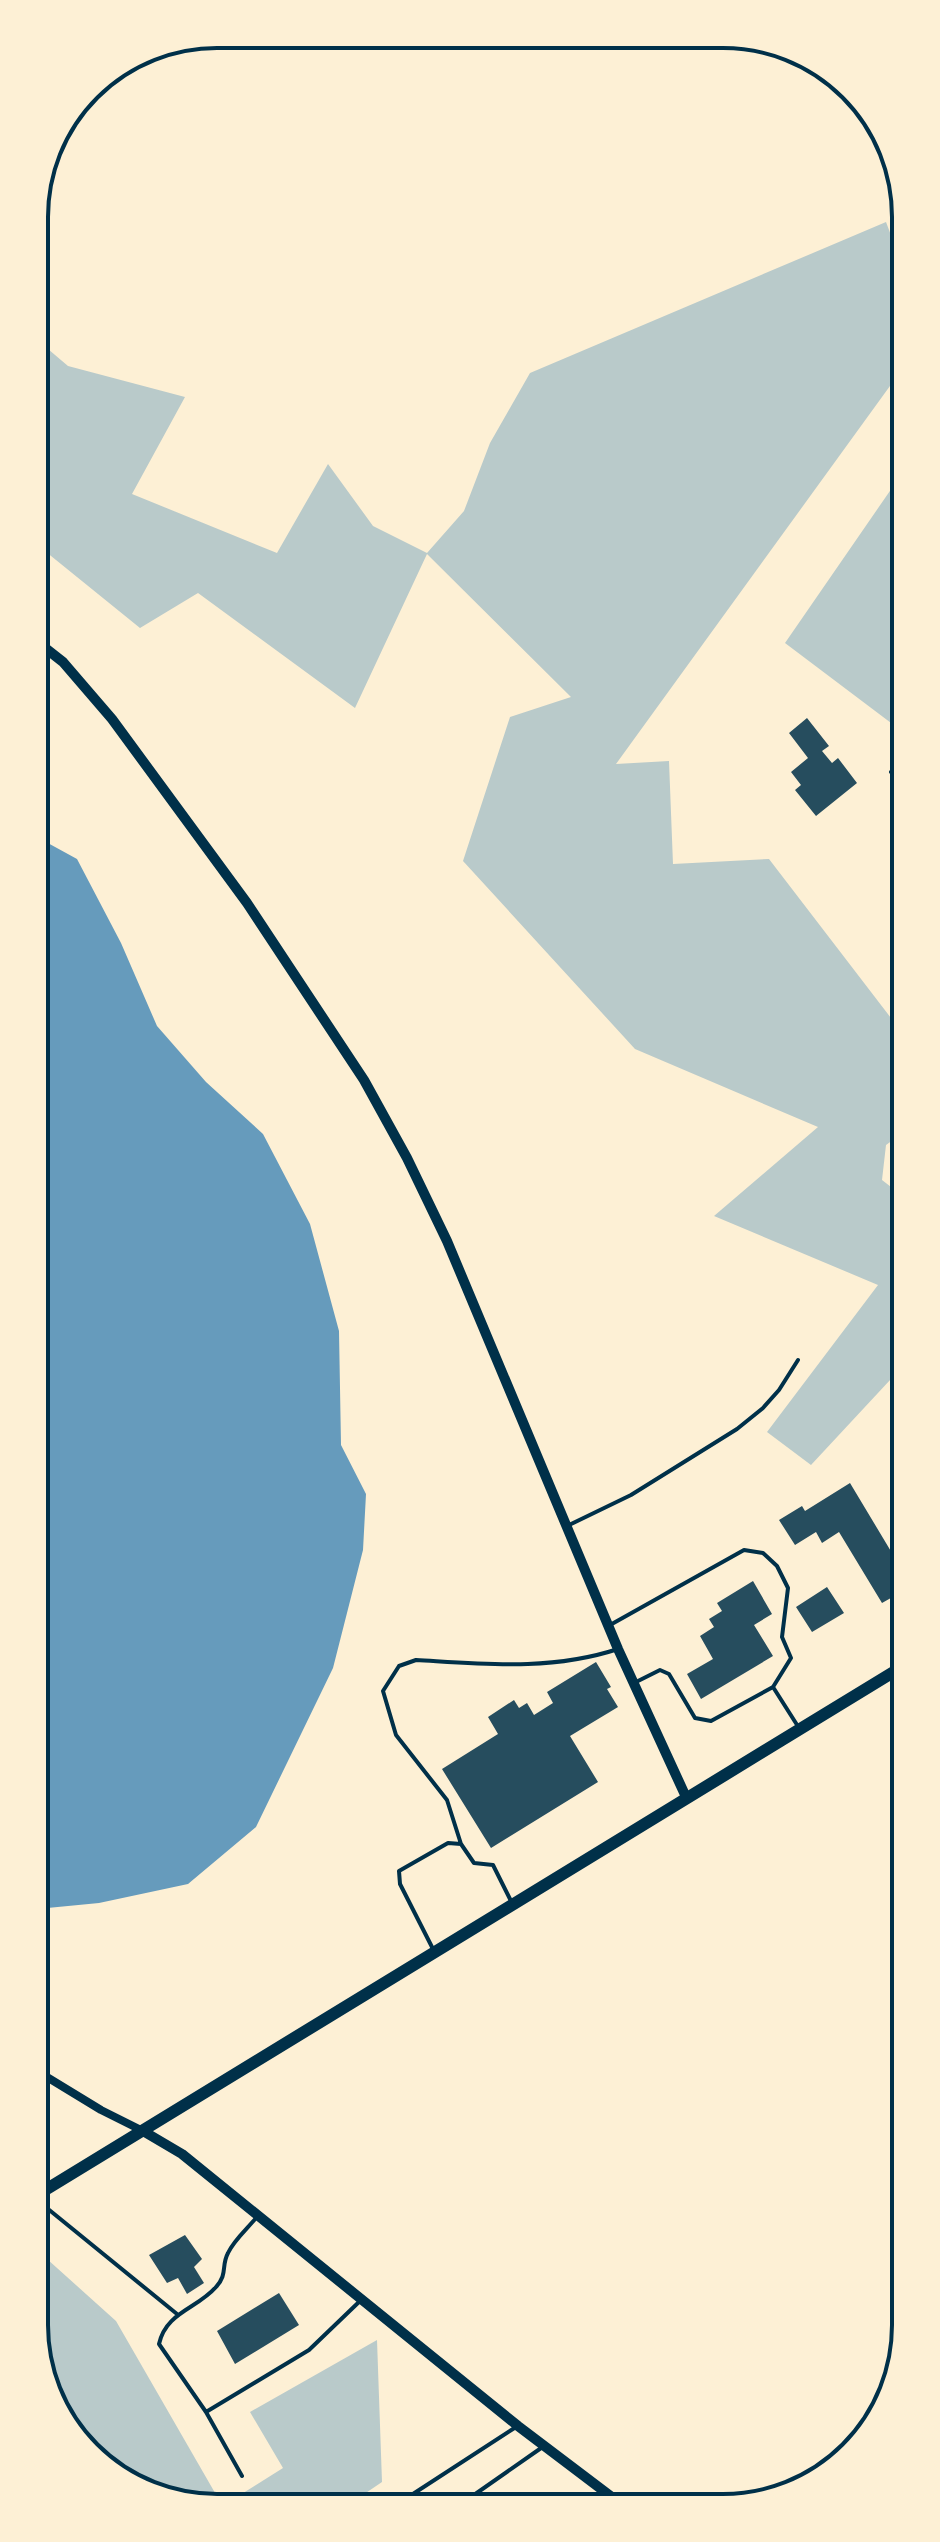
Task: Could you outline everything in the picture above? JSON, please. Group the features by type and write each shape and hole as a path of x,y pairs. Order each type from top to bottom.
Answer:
{"main road":[{"path":"48,2190 892,1673"}],"street":[{"path":"48,650 63,662 112,719 247,903 364,1080 407,1158 447,1241 608,1626 686,1797"},
{"path":"48,2078 182,2154 518,2426 608,2494"}],"lane":[{"path":"567,1526 631,1495 737,1429 779,1390 798,1360"},
{"path":"608,1626 744,1550 763,1553 777,1566 788,1588 782,1637 791,1658 773,1687 711,1721 695,1718 669,1674 660,1670 634,1683"},
{"path":"513,1905 493,1865 474,1863 461,1844 447,1800 396,1735 383,1691 399,1666 416,1660 525,1666 591,1658 618,1649"},
{"path":"773,1687 800,1728"},
{"path":"435,1953 400,1884 399,1871 448,1843 461,1844"},
{"path":"48,2206 177,2314"},
{"path":"242,2476 206,2412 159,2344 162,2332 177,2314 214,2290 225,2275 229,2251 258,2216"},
{"path":"206,2412 309,2350 362,2300"},
{"path":"413,2494 518,2426"},
{"path":"475,2494 544,2446"}],"shaded area":[{"path":"886,222 892,238 892,383 616,764 669,761 673,864 769,859 892,1019 892,1141 886,1145 882,1180 892,1188 892,1378 811,1465 767,1432 878,1285 714,1216 818,1127 635,1049 463,861 510,717 571,697 427,554 355,708 198,593 140,628 48,554 48,349 68,366 185,397 132,494 277,553 328,464 373,526 427,553 464,511 490,443 530,373"},
{"path":"892,488 892,724 785,643"},
{"path":"48,2260 116,2321 216,2494 184,2491 142,2477 97,2445 83,2428 61,2390 51,2358"},
{"path":"377,2340 382,2482 364,2494 242,2494 283,2468 250,2412"}],"water":[{"path":"48,843 77,859 121,943 157,1026 206,1082 263,1134 310,1224 339,1331 341,1445 366,1494 363,1550 333,1668 256,1827 188,1884 99,1903 48,1908"}],"building":[{"path":"807,718 829,746 822,751 832,763 838,758 857,783 816,816 795,790 801,785 791,772 808,758 789,733"},
{"path":"850,1483 892,1553 892,1597 882,1603 839,1532 822,1543 816,1532 795,1545 779,1520 802,1506 805,1511"},
{"path":"753,1581 772,1614 754,1625 773,1656 701,1699 687,1674 713,1659 700,1636 714,1627 709,1619 722,1611 717,1603"},
{"path":"827,1587 844,1613 812,1632 796,1607"},
{"path":"596,1662 611,1687 607,1689 618,1707 570,1736 598,1782 491,1848 442,1769 498,1734 488,1717 514,1700 519,1708 527,1703 534,1715 553,1703 547,1692"},
{"path":"185,2235 202,2259 194,2267 204,2283 187,2294 178,2278 167,2283 149,2255"},
{"path":"279,2293 299,2325 235,2364 217,2331"}]}
